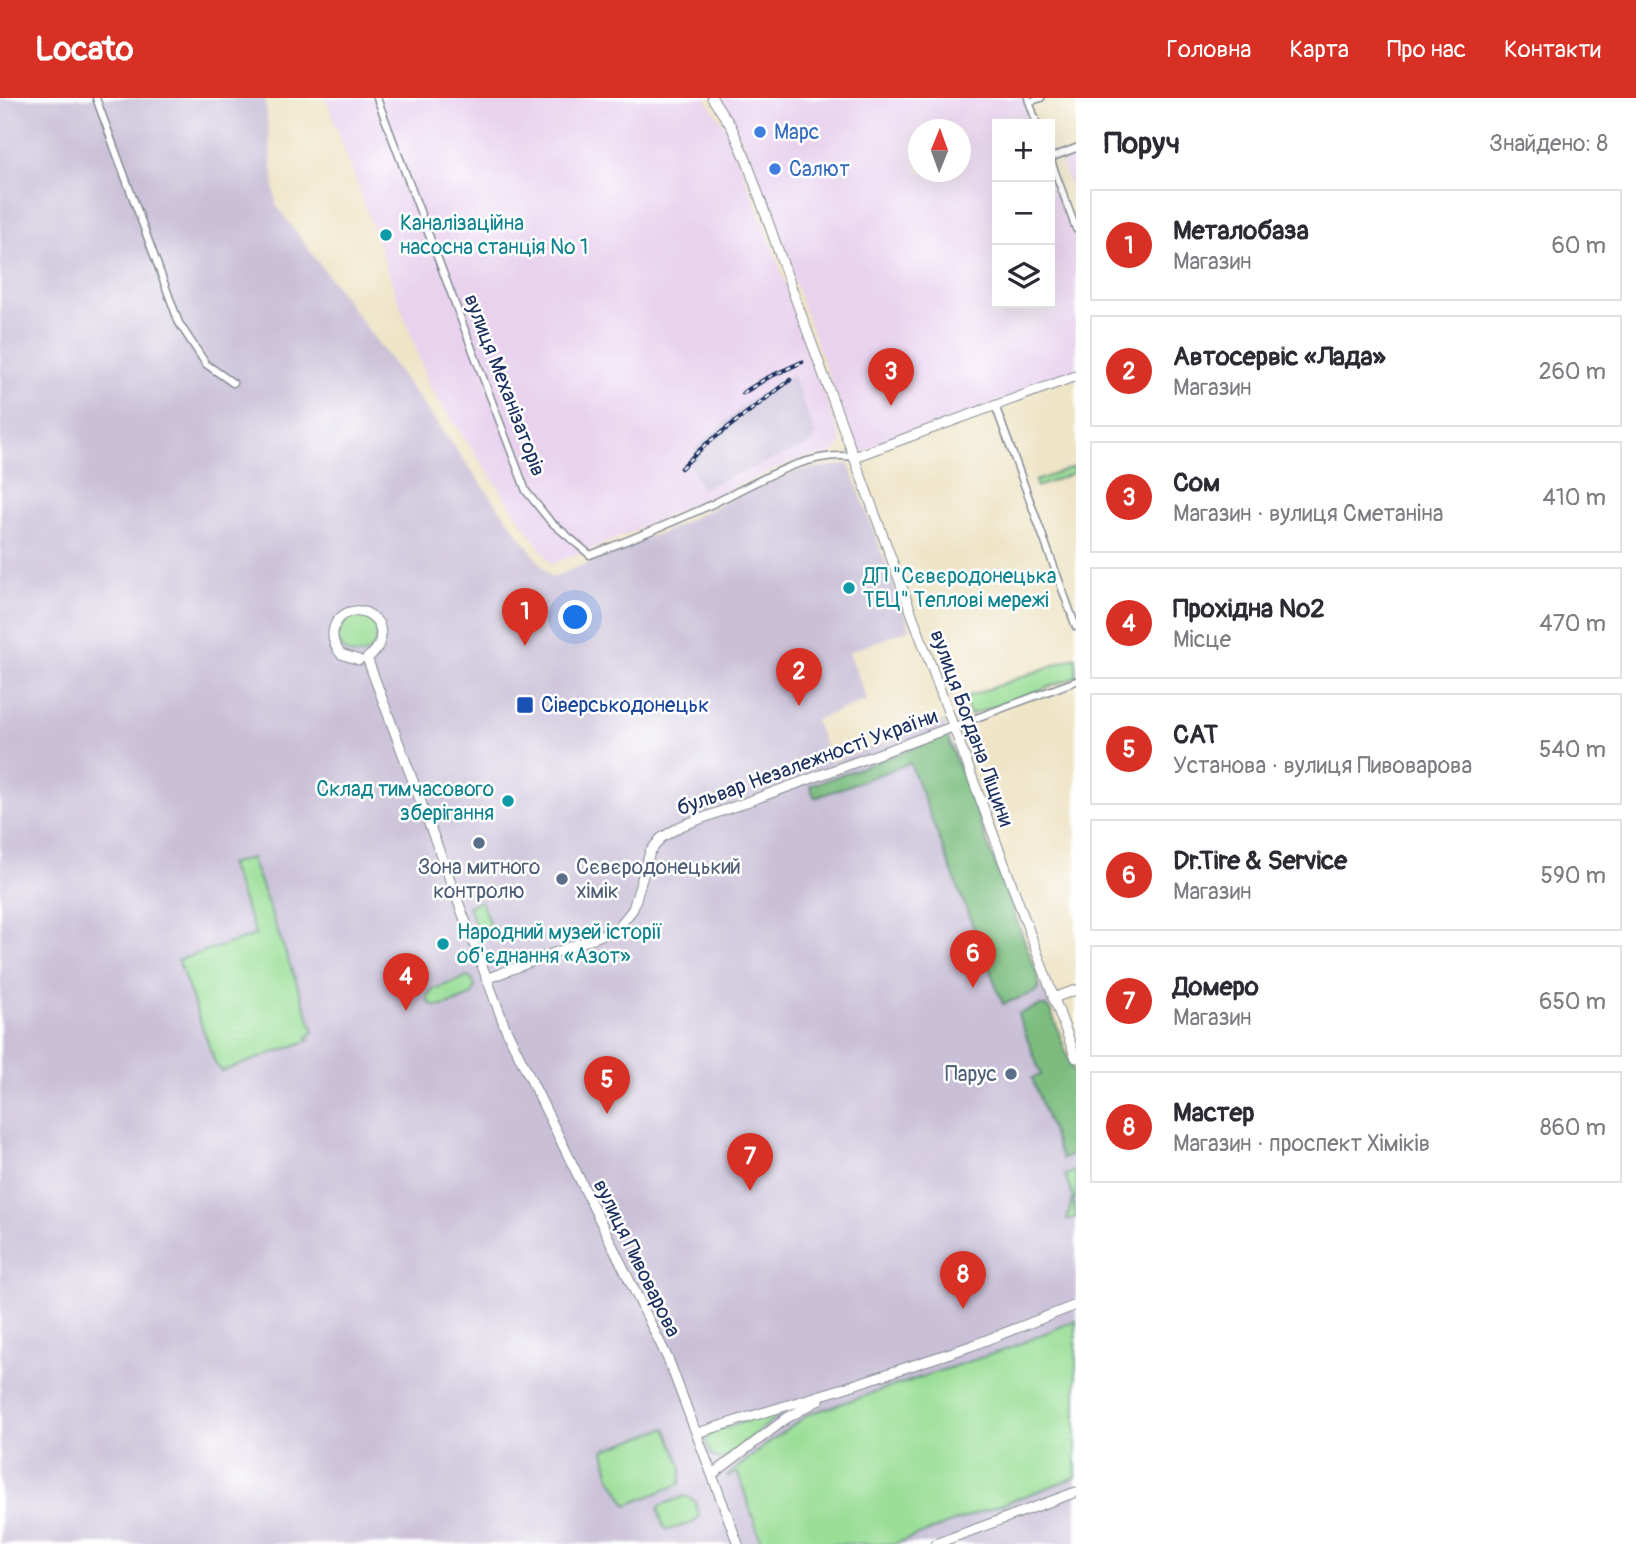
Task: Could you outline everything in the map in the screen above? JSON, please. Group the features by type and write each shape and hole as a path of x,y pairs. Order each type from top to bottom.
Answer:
{"street":[{"path":"96,98 178,323 206,364 233,383"},
{"name":"вулиця Механізаторів","path":"377,98 526,491 550,521 590,555 654,530 788,468 841,455 854,457"},
{"name":"вулиця Богдана Ліщини","path":"712,98 731,126 746,159 1076,1058"},
{"path":"1035,119 1029,100 1041,98"},
{"path":"1055,156 1076,148"},
{"path":"1055,172 1076,229"},
{"path":"854,457 1076,376"},
{"path":"995,405 1076,627"},
{"path":"363,659 377,649 381,630 371,615 351,611 338,620 333,630 333,639 341,654 363,659 372,673 486,979"},
{"name":"бульвар Незалежності України","path":"486,979 617,929 633,909 650,852 661,838 681,826 1076,681"},
{"name":"вулиця Пивоварова","path":"486,979 523,1067 669,1361 738,1544"},
{"path":"1053,998 1076,990"},
{"path":"697,1433 844,1388 1009,1332 1076,1306"},
{"path":"712,1475 787,1418 844,1388"},
{"path":"934,1544 1076,1492"}],"shaded area":[{"path":"0,98 265,98 276,205 551,578 662,533 753,488 800,470 849,464 910,629 849,652 867,700 815,720 831,762 944,721 1076,1078 1076,1544 0,1544"},
{"path":"326,98 705,98 727,129 842,443 834,452 825,456 808,457 787,464 592,549 551,564 430,388"},
{"path":"716,98 1024,98 1031,119 992,119 992,308 1055,308 1055,184 1076,241 1076,373 858,454 743,143"},
{"path":"1076,156 1076,202 1061,161"},
{"path":"792,374 816,436 813,438 814,443 701,489 689,463 696,457 695,448 748,402"}],"green space":[{"path":"1076,466 1076,472 1037,487 1035,481"},
{"path":"357,615 371,621 377,635 371,649 357,655 343,649 337,635 343,621"},
{"path":"1076,657 1076,677 970,715 964,698"},
{"path":"947,736 1039,979 1039,988 1033,993 1003,1004 910,763 815,798 810,786"},
{"path":"251,858 314,1031 307,1037 310,1040 222,1071 216,1065 178,960 256,935 229,864"},
{"path":"481,901 491,928 478,932 468,906"},
{"path":"467,977 472,979 475,986 472,995 446,1005 433,1005 429,1002 427,996 433,989"},
{"path":"1046,1006 1051,1011 1076,1080 1076,1154 1062,1159 1032,1078 1041,1075 1018,1014"},
{"path":"1076,1171 1076,1199 1073,1201 1076,1217 1067,1220 1073,1196 1065,1175"},
{"path":"1076,1320 1076,1477 894,1544 762,1544 738,1473 726,1477 768,1443 809,1414 1010,1348"},
{"path":"778,1411 778,1416 725,1458 719,1459 711,1455 706,1441 712,1432"},
{"path":"666,1428 682,1467 680,1484 627,1505 609,1474 604,1450"},
{"path":"685,1496 695,1501 699,1516 693,1523 667,1530 663,1526 658,1509 661,1505"}],"railway":[{"path":"743,393 767,378 802,362"},
{"path":"681,468 705,445 790,380"}],"place":[{"name":"Марс","path":"760,132"},
{"name":"Салют","path":"775,169"},
{"name":"Каналізаційна насосна станція № 1","path":"386,235"},
{"name":"Сом","path":"891,406"},
{"name":"ДП \"Сєвєродонецька ТЕЦ\" Теплові мережі","path":"849,588"},
{"name":"Металобаза","path":"525,646"},
{"name":"Сіверськодонецьк","path":"525,705"},
{"name":"Автосервіс «Лада»","path":"799,706"},
{"name":"Склад тимчасового зберігання","path":"508,801"},
{"name":"Зона митного контролю","path":"479,843"},
{"name":"Сєвєродонецький хімік","path":"562,879"},
{"name":"Народний музей історії об'єднання «Азот»","path":"443,944"},
{"name":"Dr.Tire & Service","path":"973,988"},
{"name":"Прохідна №2","path":"406,1011"},
{"name":"Парус","path":"1011,1074"},
{"name":"CAT","path":"607,1114"},
{"name":"Домеро","path":"750,1191"},
{"name":"Мастер","path":"963,1309"}]}
